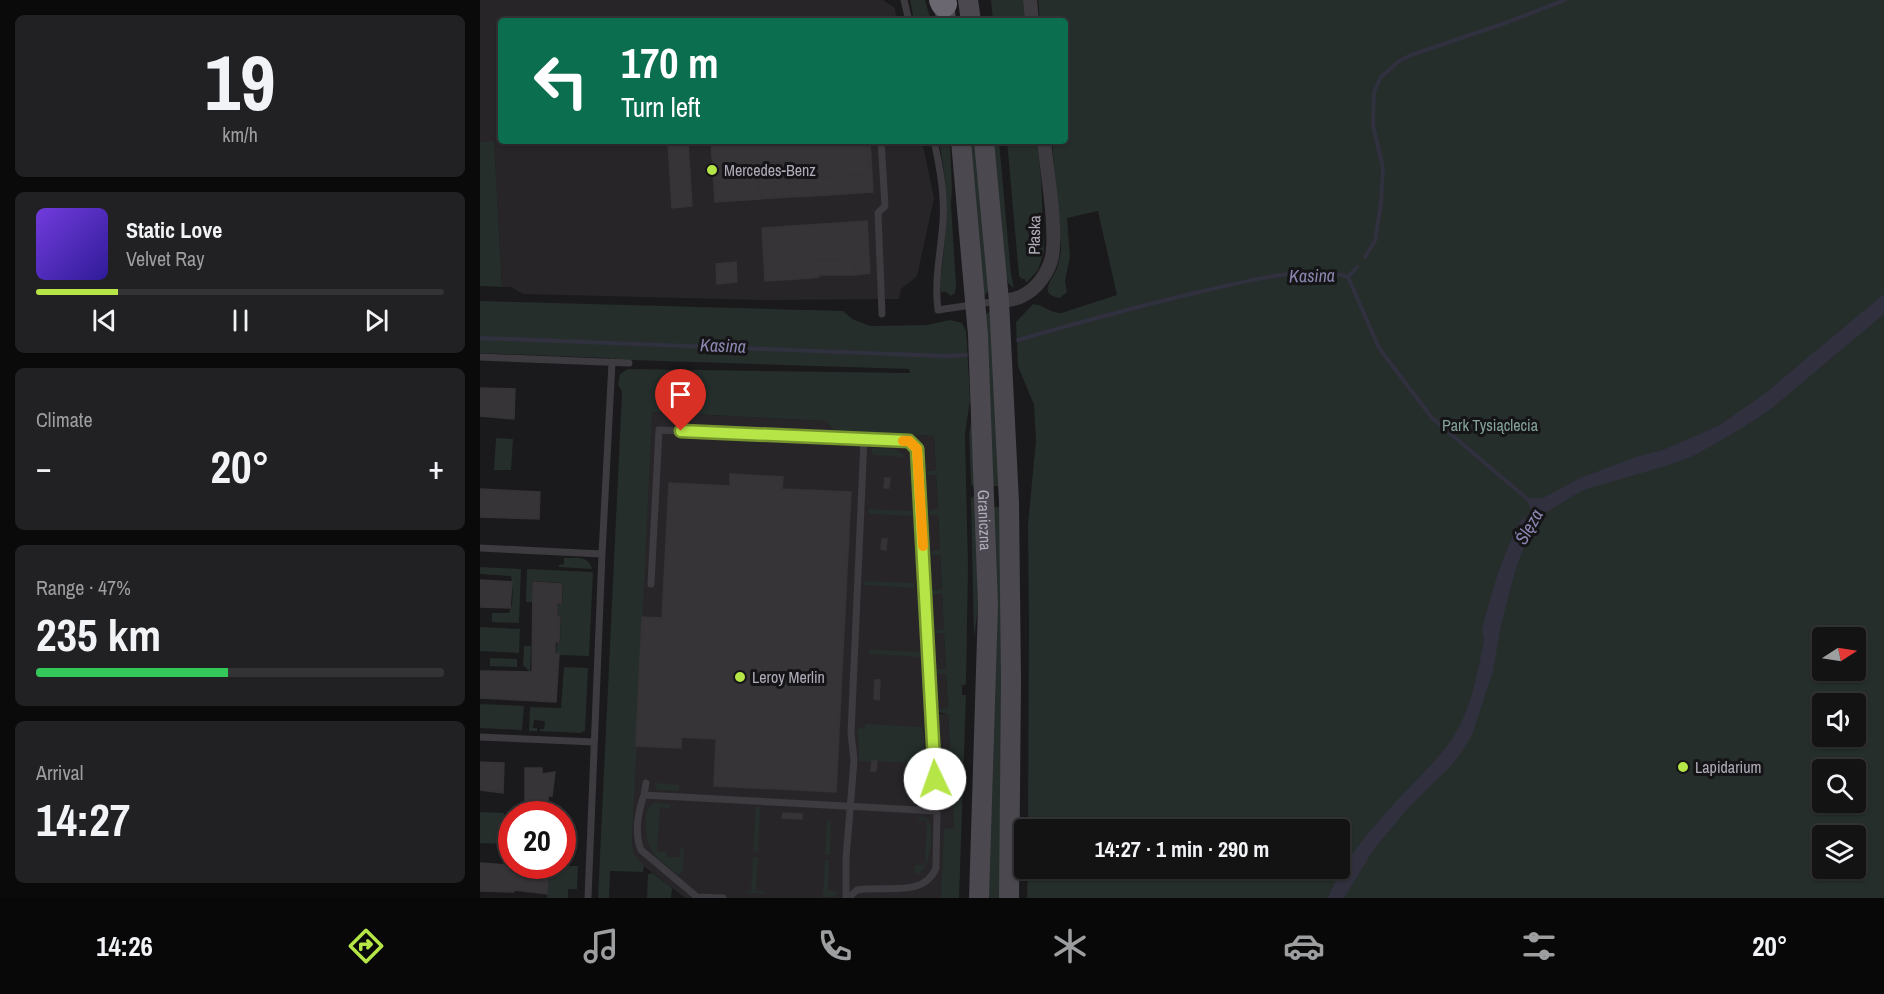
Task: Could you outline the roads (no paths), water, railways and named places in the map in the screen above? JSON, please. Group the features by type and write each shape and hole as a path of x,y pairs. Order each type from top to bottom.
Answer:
{"main road":[{"path":"949,5 967,18"},
{"name":"Graniczna","path":"961,144 976,304 988,605 979,898"},
{"name":"Graniczna","path":"984,144 999,301 1009,502 1011,680 1008,898"}],"street":[{"path":"1030,0 1032,18"},
{"name":"Płaska","path":"999,301 1021,297 1036,286 1046,273 1052,256 1044,144"}],"lane":[{"path":"904,0 908,18"},
{"path":"881,144 885,206 878,213 882,314"},
{"path":"935,144 942,179 943,219 936,292 938,310 999,301"},
{"path":"480,357 629,363"},
{"path":"588,898 612,362"},
{"path":"651,584 658,430 909,441 917,449 937,812 936,868 926,885 912,890 857,890 847,898"},
{"path":"847,898 848,826 852,806 854,760 851,733 864,439"},
{"path":"480,548 602,554"},
{"path":"480,737 594,742"},
{"path":"646,783 639,811 638,841 641,850 697,897 723,898"},
{"path":"644,795 937,812"}],"water":[{"name":"Ślęza","path":"1884,294 1884,314 1755,420 1693,456 1583,490 1540,516 1528,536 1516,568 1501,625 1493,671 1472,735 1451,766 1409,807 1374,849 1344,898 1328,898 1337,879 1350,879 1350,858 1362,841 1442,753 1459,728 1476,678 1484,639 1482,631 1493,588 1514,533 1521,520 1526,518 1531,511 1528,502 1531,498 1543,498 1580,478 1639,456 1663,450 1720,425 1764,394"}],"waterway":[{"path":"1365,257 1375,241 1381,203 1383,168 1373,125 1374,92 1381,77 1399,61 1411,55 1565,0"},
{"path":"1348,277 1357,267"},
{"name":"Kasina","path":"1018,340 1084,321 1251,280 1314,272 1348,277 1379,348 1432,418 1532,503"},
{"name":"Kasina","path":"480,338 966,355"}],"place":[{"name":"Mercedes-Benz","path":"712,170"},
{"name":"Leroy Merlin","path":"740,677"},
{"name":"Lapidarium","path":"1683,767"}],"park label":[{"name":"Park Tysiąclecia","path":"1490,425"}]}
